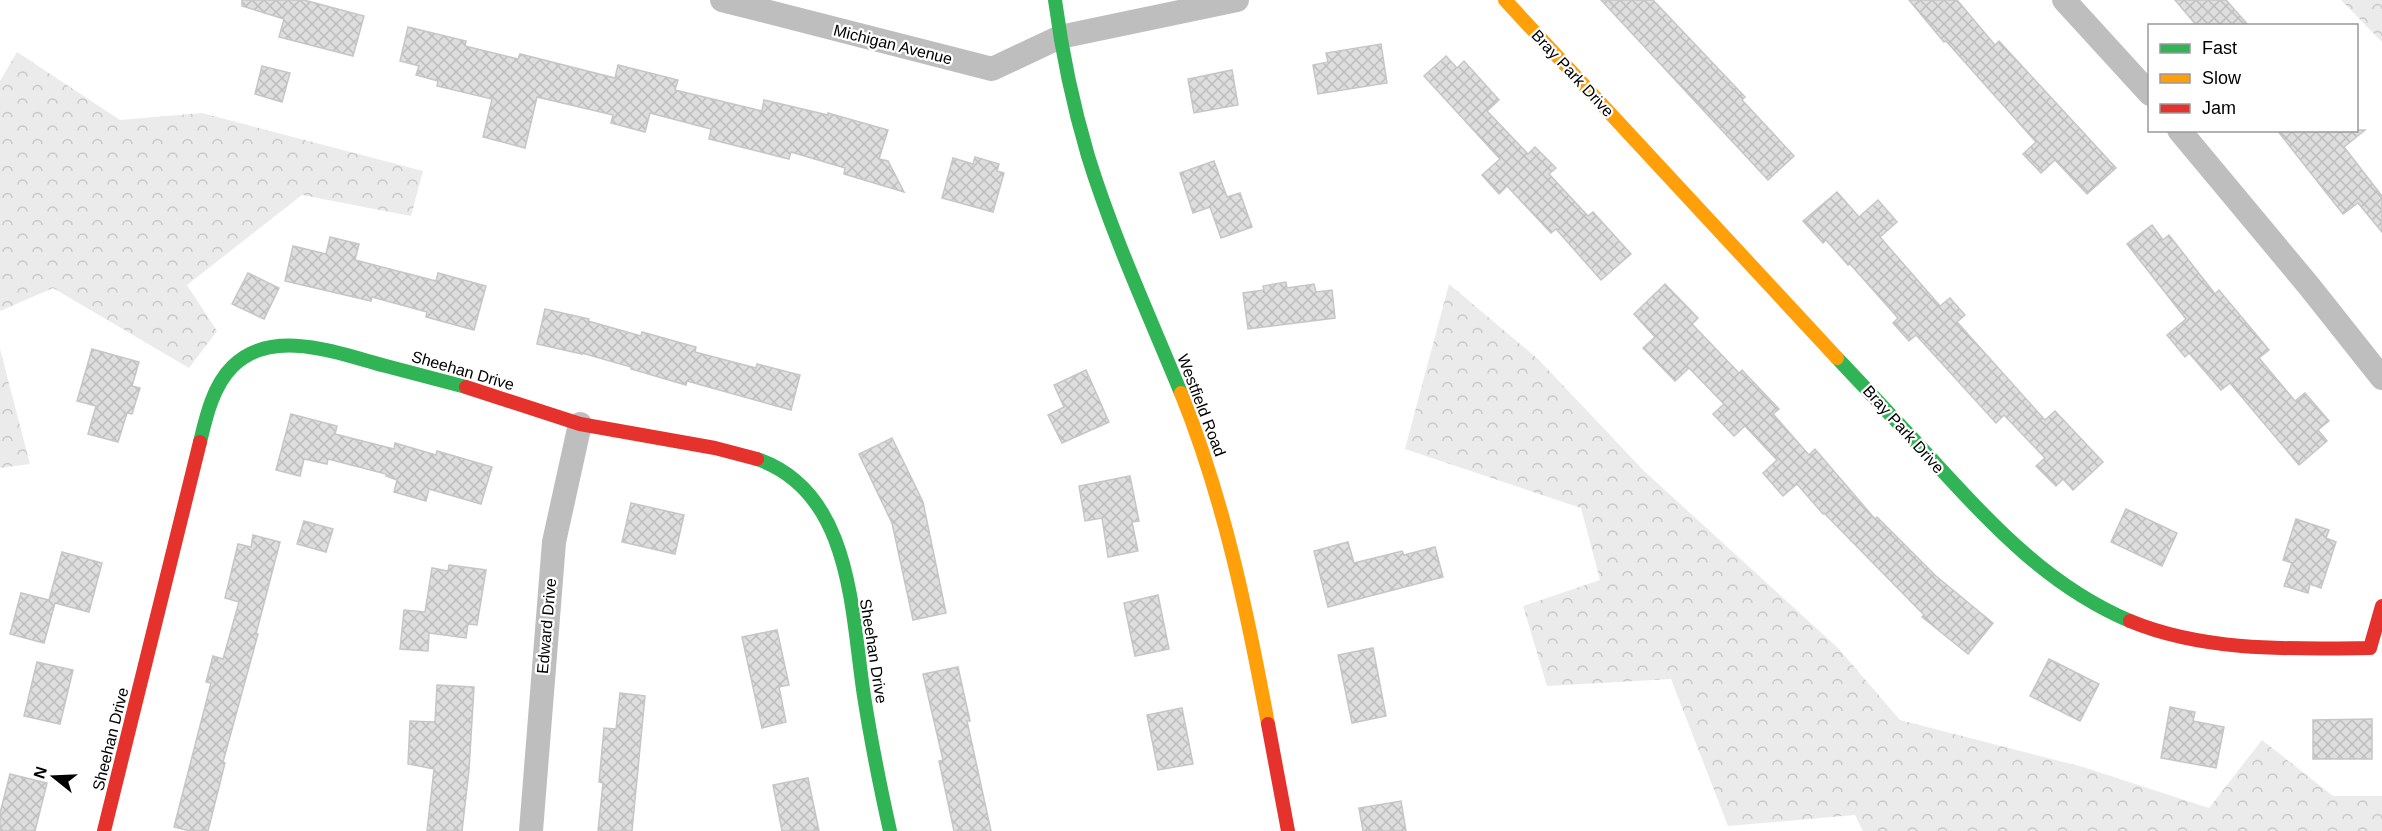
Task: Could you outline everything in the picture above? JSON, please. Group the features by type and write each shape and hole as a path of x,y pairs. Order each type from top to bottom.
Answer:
{"street":[{"name":"Michigan Avenue","path":"722,0 775,7 992,69 1060,37"},
{"name":"Westfield Road","path":"1055,0 1071,96 1086,151 1104,204 1190,415 1219,501 1250,628 1288,831"},
{"path":"1060,37 1237,0"},
{"name":"Bray Park Drive","path":"1505,0 1962,492 2055,579 2113,613 2161,631 2195,640 2266,649 2376,647 2382,606"},
{"path":"2064,0 2148,92"},
{"path":"2181,132 2382,378"},
{"name":"Sheehan Drive","path":"104,831 209,408 218,386 231,366 240,359 255,351 291,346 321,348 471,388 580,424 704,447 760,461 786,473 818,504 830,527 846,578 854,618 864,700 890,831"},
{"name":"Edward Drive","path":"531,831 554,542 580,424"}],"green space":[{"path":"2341,0 2382,0 2382,42"},
{"path":"17,52 120,120 202,113 423,171 411,216 302,195 187,285 217,331 189,368 53,288 0,311 0,81"},
{"path":"1449,284 1538,359 1644,471 1838,648 1900,720 2083,767 2209,808 2262,740 2333,796 2382,796 2382,831 1863,831 1855,815 1728,826 1671,679 1547,686 1523,606 1600,580 1581,508 1405,449"},
{"path":"0,349 30,464 0,468"}],"building":[{"path":"242,0 304,0 364,16 353,56 279,37 284,19 242,6"},
{"path":"1601,0 1653,0 1745,97 1742,100 1794,156 1768,180"},
{"path":"1909,0 1957,0 1995,45 1999,41 2116,168 2087,194 2055,160 2041,173 2023,154 2036,142 1946,41 1944,42"},
{"path":"2175,0 2226,0 2247,24 2195,24"},
{"path":"408,27 466,41 465,46 518,59 520,54 615,78 618,65 678,80 675,90 762,111 764,100 828,115 828,113 888,130 879,159 888,161 904,192 844,174 845,168 791,152 789,159 709,139 711,129 650,113 645,132 611,123 613,115 537,97 525,148 483,137 492,99 437,86 438,81 416,75 419,66 400,61"},
{"path":"1381,44 1387,83 1318,94 1313,65 1328,62 1326,53"},
{"path":"1446,56 1457,68 1464,61 1499,100 1487,111 1528,154 1535,147 1556,168 1549,174 1588,216 1593,212 1631,254 1601,280 1556,229 1551,233 1507,186 1499,194 1482,175 1500,159 1424,76"},
{"path":"262,66 290,73 282,102 255,94"},
{"path":"1232,70 1238,105 1194,113 1188,79"},
{"path":"2358,130 2365,130 2344,147 2382,196 2382,232 2358,203 2343,214 2279,132 2358,132"},
{"path":"975,157 999,164 997,171 1004,173 993,212 942,198 953,158 973,164"},
{"path":"1214,161 1227,197 1240,193 1252,227 1221,238 1210,207 1193,213 1180,173"},
{"path":"1837,192 1859,217 1878,200 1897,222 1880,237 1940,306 1950,298 1965,315 1957,322 2045,420 2055,411 2103,462 2073,490 2063,479 2056,486 2036,466 2045,458 2004,415 1996,423 1916,335 1909,341 1893,323 1898,318 1850,264 1848,265 1826,240 1823,243 1803,221"},
{"path":"2152,225 2163,240 2169,235 2215,294 2219,290 2269,350 2259,358 2295,401 2305,393 2329,421 2318,430 2327,441 2299,465 2230,383 2221,390 2189,353 2185,357 2167,335 2186,319 2127,244"},
{"path":"330,237 359,244 355,260 436,281 438,273 486,286 474,330 426,317 427,312 372,297 371,301 285,281 293,246 326,254"},
{"path":"248,273 279,288 264,319 232,304"},
{"path":"1286,282 1287,288 1314,284 1316,292 1332,290 1335,318 1248,329 1243,293 1264,290 1263,286"},
{"path":"1665,284 1698,318 1692,324 1739,373 1742,370 1779,409 1773,414 1809,455 1815,449 1875,519 1877,517 1936,576 1993,623 1968,654 1922,617 1924,615 1823,514 1797,484 1783,496 1763,473 1777,460 1745,426 1734,436 1713,414 1724,404 1689,368 1675,381 1643,348 1655,337 1634,314"},
{"path":"545,309 589,319 588,321 641,336 642,332 696,347 695,352 756,368 757,364 800,375 791,410 687,381 686,385 582,353 537,344"},
{"path":"92,349 139,362 132,386 140,388 132,414 127,413 118,442 88,434 96,406 77,401"},
{"path":"1086,370 1109,422 1062,443 1048,415 1064,407 1054,385"},
{"path":"291,414 337,426 335,434 394,449 395,443 436,455 437,451 492,467 481,504 429,489 426,501 394,492 397,480 386,474 328,459 327,464 304,459 300,476 276,470"},
{"path":"892,438 923,502 946,613 913,620 892,523 859,454"},
{"path":"1130,476 1139,521 1132,522 1138,551 1108,557 1102,518 1085,521 1079,486"},
{"path":"631,503 684,515 675,554 622,542"},
{"path":"2126,509 2177,533 2162,566 2111,542"},
{"path":"2296,519 2329,530 2326,538 2336,542 2321,588 2310,584 2308,593 2284,586 2292,563 2283,560"},
{"path":"304,521 333,529 326,552 297,544"},
{"path":"253,535 280,542 223,762 225,763 208,831 190,831 174,827 211,683 206,682 213,656 223,659 239,602 225,598 238,544 251,547"},
{"path":"1348,542 1354,563 1402,551 1404,555 1435,547 1443,577 1328,607 1314,551"},
{"path":"62,552 102,563 89,612 55,603 44,643 10,634 21,593 49,600"},
{"path":"449,565 486,570 477,625 468,624 466,638 429,633 428,651 400,649 404,610 425,612 432,568 448,571"},
{"path":"1158,595 1169,649 1135,656 1124,603"},
{"path":"777,630 789,685 779,687 786,722 762,728 742,637"},
{"path":"1373,648 1386,716 1352,723 1338,655"},
{"path":"2049,659 2099,684 2080,721 2030,696"},
{"path":"37,662 73,670 60,724 24,716"},
{"path":"958,667 970,721 967,721 991,831 954,831 939,761 943,760 923,674"},
{"path":"437,685 474,687 469,770 462,831 427,831 434,769 408,764 410,721 435,722"},
{"path":"620,693 645,696 632,831 598,831 603,783 599,782 604,728 616,729"},
{"path":"2170,707 2195,712 2193,721 2224,727 2216,768 2161,758"},
{"path":"1182,708 1193,764 1158,770 1147,715"},
{"path":"2372,719 2372,759 2313,759 2313,720"},
{"path":"10,774 47,783 35,831 0,831 0,813"},
{"path":"808,778 819,831 782,831 773,785"},
{"path":"1401,801 1406,831 1363,831 1359,808"}],"traffic: fast":[{"path":"1055,0 1068,79 1088,156 1120,246 1181,393"},
{"path":"200,442 211,402 225,375 248,355 266,348 286,346 328,350 466,387"},
{"path":"1837,358 1980,511 2025,554 2074,591 2130,621"},
{"path":"757,459 789,475 812,498 830,527 842,559 850,593 864,696 890,831"}],"traffic: slow":[{"path":"1505,0 1837,358"},
{"path":"1181,393 1210,474 1233,556 1268,724"}],"traffic: jam":[{"path":"466,387 580,424 715,448 757,459"},
{"path":"104,831 200,442"},
{"path":"2130,621 2159,631 2218,643 2309,649 2370,648 2382,606"},
{"path":"1268,724 1288,831"}]}
